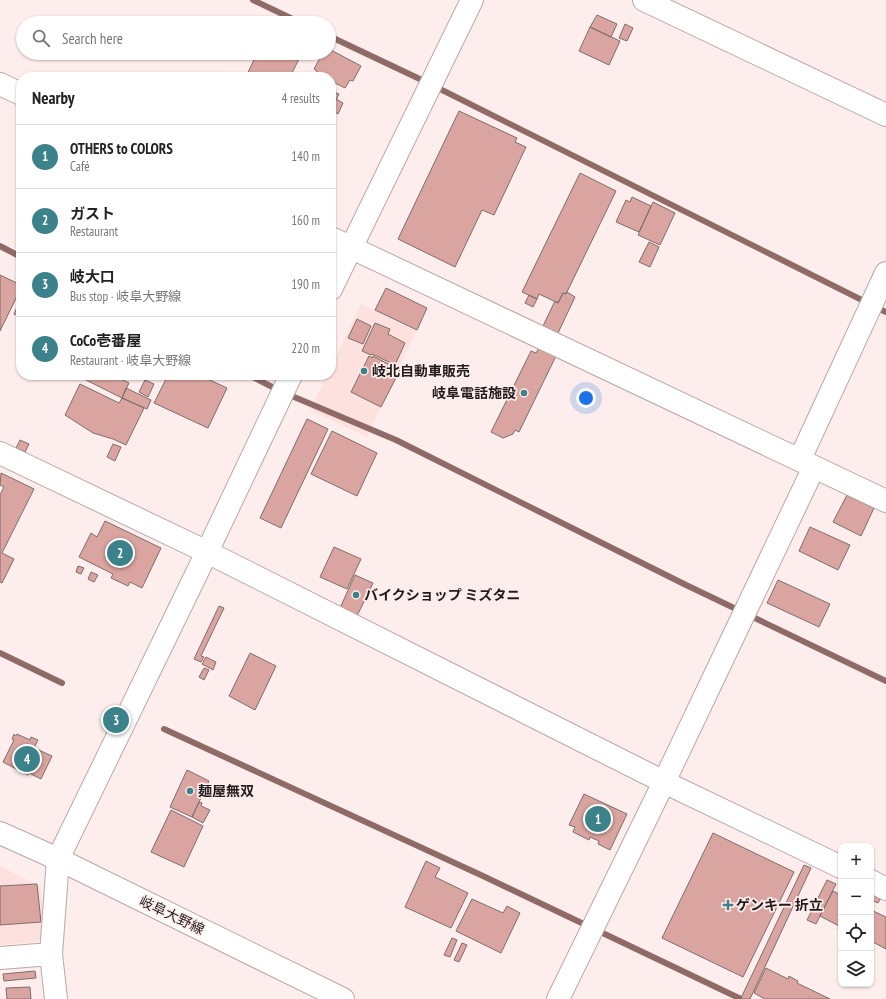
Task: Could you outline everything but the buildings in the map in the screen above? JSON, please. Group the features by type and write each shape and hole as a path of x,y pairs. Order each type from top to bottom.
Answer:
{"street":[{"path":"336,279 472,0"},
{"path":"644,0 886,115"},
{"path":"0,84 16,92"},
{"path":"336,240 886,501"},
{"path":"558,999 664,782 807,463 886,273"},
{"path":"56,999 51,954 58,859 289,380"},
{"path":"0,453 207,552 664,782 838,866"},
{"name":"岐阜大野線","path":"0,833 58,859 343,999"},
{"path":"874,883 886,889"},
{"path":"0,958 51,954"}],"shaded area":[{"name":"岐北自動車販売","path":"361,304 416,331 367,437 310,410 325,380 336,380 336,356"},
{"path":"0,866 41,887 46,941 0,945"}],"waterway":[{"path":"253,0 286,16"},
{"path":"336,39 424,81 886,312"},
{"path":"0,246 16,254"},
{"path":"259,380 280,391 396,440 684,584 886,681"},
{"path":"0,653 62,683"},
{"path":"164,729 483,876 741,999"}],"place":[{"name":"岐北自動車販売","path":"364,371"},
{"name":"岐阜電話施設","path":"524,393"},
{"name":"ガスト","path":"120,553"},
{"name":"バイクショップ ミズタニ","path":"356,595"},
{"name":"岐大口","path":"116,720"},
{"name":"CoCo壱番屋","path":"27,759"},
{"name":"麺屋無双","path":"190,791"},
{"name":"OTHERS to COLORS","path":"598,819"},
{"name":"ゲンキー 折立","path":"728,905"}]}
